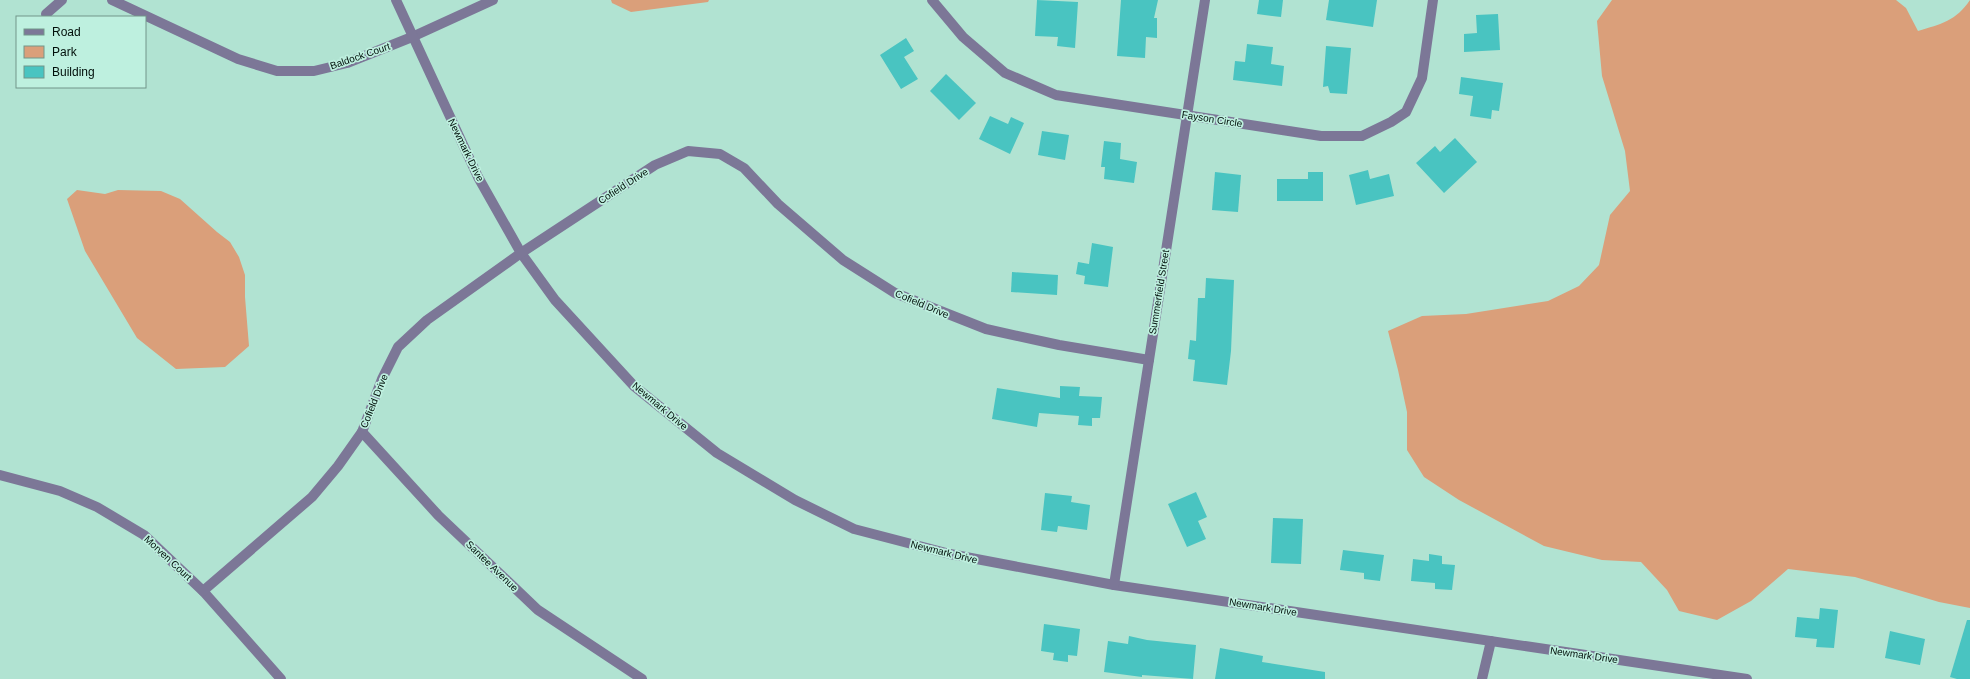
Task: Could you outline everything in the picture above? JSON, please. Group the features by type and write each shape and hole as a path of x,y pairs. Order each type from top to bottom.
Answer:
{"street":[{"path":"46,14 62,0"},
{"name":"Baldock Court","path":"112,0 238,59 277,71 314,71 347,63 412,37 493,0"},
{"name":"Newmark Drive","path":"396,0 478,177 521,253 555,300 634,386 717,453 795,500 854,529 943,552 1010,567 1114,585 1747,679"},
{"name":"Fayson Circle","path":"932,0 963,37 1005,73 1056,95 1320,136 1362,136 1391,122 1406,112 1422,78 1433,0"},
{"name":"Summerfield Street","path":"1114,585 1205,0"},
{"name":"Cofield Drive","path":"204,591 312,497 338,466 362,432 382,379 398,347 427,320 521,253 655,165 688,151 720,154 744,168 778,204 843,260 895,294 986,329 1060,345 1149,360"},
{"name":"Santee Avenue","path":"362,432 438,515 538,610 642,679"},
{"name":"Morven Court","path":"0,475 60,491 97,507 144,535 204,591 281,679"},
{"path":"1482,679 1490,641"}],"green space":[{"path":"611,0 709,0 708,2 631,12 612,3"},
{"path":"1612,0 1896,0 1906,8 1918,31 1947,21 1959,13 1970,0 1970,608 1939,602 1855,577 1788,569 1751,601 1717,620 1679,611 1667,590 1641,562 1602,560 1544,546 1459,500 1424,477 1407,450 1407,412 1388,331 1422,316 1466,314 1548,301 1579,286 1599,265 1610,215 1630,191 1625,151 1602,76 1597,21"},
{"path":"77,190 105,194 118,190 161,191 180,199 230,242 239,257 245,275 245,297 249,346 225,367 176,369 137,338 85,251 67,199"}],"building":[{"path":"1037,0 1078,2 1075,48 1057,46 1058,37 1035,36"},
{"path":"1121,0 1158,0 1154,18 1157,18 1157,38 1146,37 1145,58 1117,56"},
{"path":"1259,0 1283,0 1281,17 1257,14"},
{"path":"1329,0 1377,0 1373,27 1326,20"},
{"path":"1498,14 1500,50 1464,52 1464,34 1477,33 1476,15"},
{"path":"906,38 914,51 904,57 918,79 901,89 880,55"},
{"path":"1247,44 1273,47 1271,64 1284,66 1282,86 1233,80 1235,61 1245,62"},
{"path":"1326,46 1351,48 1347,94 1330,93 1328,86 1323,87"},
{"path":"946,74 976,103 959,120 930,91"},
{"path":"1461,77 1503,83 1499,111 1492,110 1491,119 1470,116 1473,96 1459,94"},
{"path":"990,116 1008,124 1011,117 1024,123 1010,154 979,139"},
{"path":"1042,131 1069,135 1065,160 1038,155"},
{"path":"1455,138 1477,162 1444,193 1416,163 1435,146 1440,152"},
{"path":"1104,141 1121,143 1120,159 1137,162 1134,183 1104,179 1105,167 1101,167"},
{"path":"1368,170 1370,179 1389,174 1394,196 1356,205 1349,175"},
{"path":"1215,172 1241,175 1238,212 1212,210"},
{"path":"1308,172 1323,172 1323,201 1277,201 1277,179 1308,179"},
{"path":"1092,243 1113,247 1108,287 1084,284 1085,276 1076,274 1078,262 1089,264"},
{"path":"1012,272 1058,275 1057,295 1011,292"},
{"path":"1206,278 1234,280 1231,351 1227,385 1193,381 1195,360 1188,359 1190,340 1196,341 1198,298 1205,298"},
{"path":"1060,386 1080,387 1079,396 1102,397 1100,418 1092,418 1092,426 1078,425 1079,416 1039,413 1037,427 992,419 997,388 1060,398"},
{"path":"1196,492 1207,517 1198,521 1206,539 1187,547 1168,504"},
{"path":"1045,493 1072,496 1071,502 1090,505 1087,530 1058,526 1057,532 1041,530"},
{"path":"1273,518 1303,519 1301,564 1271,563"},
{"path":"1343,550 1384,555 1380,581 1364,579 1364,573 1340,570"},
{"path":"1429,554 1442,556 1442,564 1455,565 1452,590 1435,589 1435,583 1411,581 1413,559 1429,561"},
{"path":"1820,608 1838,610 1834,648 1816,647 1817,639 1795,637 1797,617 1819,619"},
{"path":"1967,620 1970,620 1970,679 1957,679 1950,677"},
{"path":"1044,624 1080,629 1077,656 1068,655 1068,662 1053,660 1054,653 1041,651"},
{"path":"1890,631 1925,639 1920,665 1885,658"},
{"path":"1129,636 1147,640 1196,645 1193,679 1142,675 1142,677 1104,672 1108,641 1128,644"},
{"path":"1220,648 1263,656 1262,662 1325,672 1325,679 1215,679"}]}
